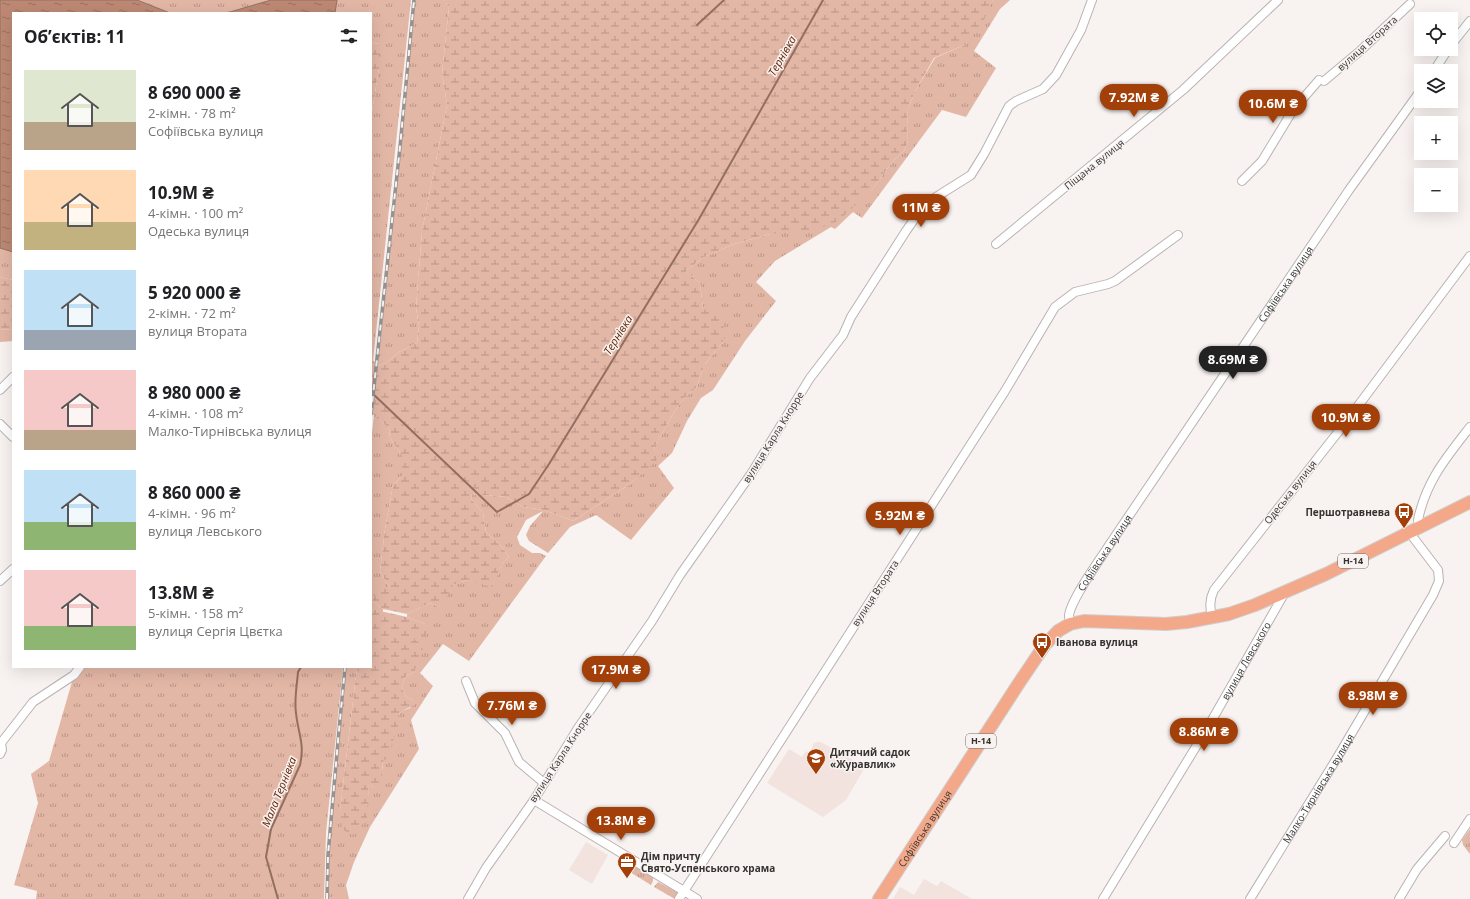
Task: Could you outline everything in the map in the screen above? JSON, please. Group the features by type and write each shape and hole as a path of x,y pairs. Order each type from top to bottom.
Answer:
{"main road":[{"name":"Н-14","path":"1284,594 1409,532 1419,523 1470,502"},
{"name":"Софіївська вулиця","path":"878,899 1015,689 1044,646 1058,631 1070,624 1084,621 1166,624 1212,618 1255,605 1284,594"}],"street":[{"name":"вулиця Карла Кнорре","path":"468,899 486,868 534,800 578,728 652,621 680,575 751,474 810,378 843,335 851,317 925,204 971,175 984,154 1008,106 1016,101 1043,90 1056,76 1081,30 1092,0"},
{"name":"Піщана вулиця","path":"996,244 1183,90 1225,52 1278,0"},
{"name":"вулиця Втората","path":"1242,181 1262,161 1293,110 1321,81 1360,51 1410,4"},
{"path":"1458,36 1470,21"},
{"name":"Софіївська вулиця","path":"1070,624 1069,617 1071,609 1079,592 1114,538 1349,190 1414,100"},
{"name":"вулиця Втората","path":"679,899 1005,390 1055,307 1075,292 1115,281 1178,235"},
{"name":"Одеська вулиця","path":"1212,618 1210,599 1214,590 1350,417 1470,256"},
{"path":"0,390 12,378"},
{"path":"0,424 12,436"},
{"path":"1419,523 1421,505 1433,476 1470,427"},
{"name":"Малко-Тирнівська вулиця","path":"1250,899 1337,758 1433,595 1439,581 1438,570 1409,532"},
{"path":"0,580 12,571"},
{"name":"вулиця Левського","path":"1103,899 1211,721 1284,594"},
{"path":"0,754 2,750 0,743 33,702 74,675 79,668"},
{"path":"466,681 475,702 505,733 519,762 544,783"},
{"path":"534,800 697,899"},
{"path":"1454,843 1470,819"},
{"path":"1399,899 1417,870 1445,836"}],"shaded area":[{"name":"Дитячий садок «Журавлик»","path":"821,742 865,767 846,800 823,817 767,783 789,749 802,757 806,751 809,753 814,743"},
{"path":"586,842 608,855 592,884 569,870"},
{"path":"924,879 937,886 941,881 972,899 893,899 900,887 914,895"}],"green space":[{"path":"137,0 271,0 230,12 167,12"},
{"path":"337,0 411,0 373,361 372,112 379,68 379,44 372,42 372,12 335,12"},
{"path":"415,0 444,0 449,7 442,73 447,105 422,231 416,308 419,326 417,343 399,352 386,363 378,366"},
{"path":"444,0 993,0 982,24 964,45 934,58 917,88 908,108 908,141 904,151 893,161 872,190 838,221 816,229 770,234 734,244 702,258 686,271 700,283 703,309 722,315 725,339 706,363 697,387 685,397 674,412 654,448 657,460 630,484 573,521 544,510 523,507 506,497 471,494 472,500 483,513 486,532 502,547 509,557 502,564 492,587 465,580 459,584 454,584 444,605 439,607 430,603 407,614 383,609 372,601 374,596 383,587 390,589 380,571 385,529 393,485 402,476 402,455 390,438 389,428 372,414 372,359 378,366 386,363 399,352 417,343 419,326 416,308 422,231 447,105 442,73 449,7"},
{"path":"993,0 1010,0 1000,9 974,51 996,68 966,117 942,110 862,218 853,212 835,229 831,227 775,261 756,282 776,301 745,341 713,390 701,398 687,421 672,453 658,466 674,488 631,540 596,515 570,527 548,553 529,541 526,535 530,526 543,511 526,520 517,537 520,545 532,553 540,553 546,556 469,661 443,644 420,673 433,686 411,720 419,749 370,827 354,862 346,885 349,899 328,899 329,855 346,668 357,668 340,810 356,826 363,816 366,807 368,786 372,783 373,788 383,768 383,761 398,715 402,711 410,708 414,701 406,697 402,687 405,677 414,672 415,638 418,636 425,624 407,617 407,614 430,603 439,607 454,584 459,584 465,580 492,586 502,564 509,557 502,547 486,532 483,513 472,500 471,494 506,497 523,507 544,510 573,521 630,484 656,460 654,448 674,412 685,397 697,387 706,363 725,339 703,309 700,283 686,271 702,258 734,244 770,234 872,190 893,161 904,151 908,141 908,108 917,88 935,58 964,45"},
{"path":"372,42 379,44 379,68 372,112"},
{"path":"0,248 12,252 12,280 0,277"},
{"path":"0,277 12,280 12,330 0,329"},
{"path":"0,329 12,330 12,341 0,342"},
{"path":"374,415 389,428 390,438 402,455 402,476 393,485 385,529 380,571 390,589 372,601 372,432"},
{"path":"372,601 383,609 383,612 372,609"},
{"path":"372,609 407,617 425,624 428,630 425,635 415,638 415,640 420,643 423,650 414,672 405,677 402,687 406,697 414,701 416,704 398,715 400,720 388,757 383,761 382,779 373,788 372,784 368,786 369,801 366,812 367,818 361,826 356,826 357,831 352,835 342,829 340,810 357,668 372,668"},
{"path":"81,668 343,668 326,833 324,899 36,899 37,891 14,885 38,803 31,774 49,761 74,675"},
{"path":"1470,829 1470,854 1463,845 1462,840"},
{"path":"623,861 653,877 651,885 620,866"},
{"path":"658,882 678,893 675,899 654,887"}],"water":[{"path":"0,0 137,0 167,12 12,12 12,252 0,248"},
{"path":"271,0 337,0 335,12 230,12"}],"waterway":[{"path":"697,25 724,0"},
{"name":"Тернівка","path":"372,393 497,512 529,494 549,464 699,219 823,0"},
{"name":"Мала Тернівка","path":"278,899 266,857 271,829 300,765 302,751 295,703 298,672 300,668"}],"railway":[{"path":"372,405 400,147 414,0"},
{"path":"327,899 328,855 345,668"}],"place":[{"name":"Першотравнева","path":"1404,529"},
{"name":"Іванова вулиця","path":"1042,659"},
{"name":"Дитячий садок «Журавлик»","path":"816,775"},
{"name":"Дім причту Свято-Успенського храма","path":"627,879"}]}
